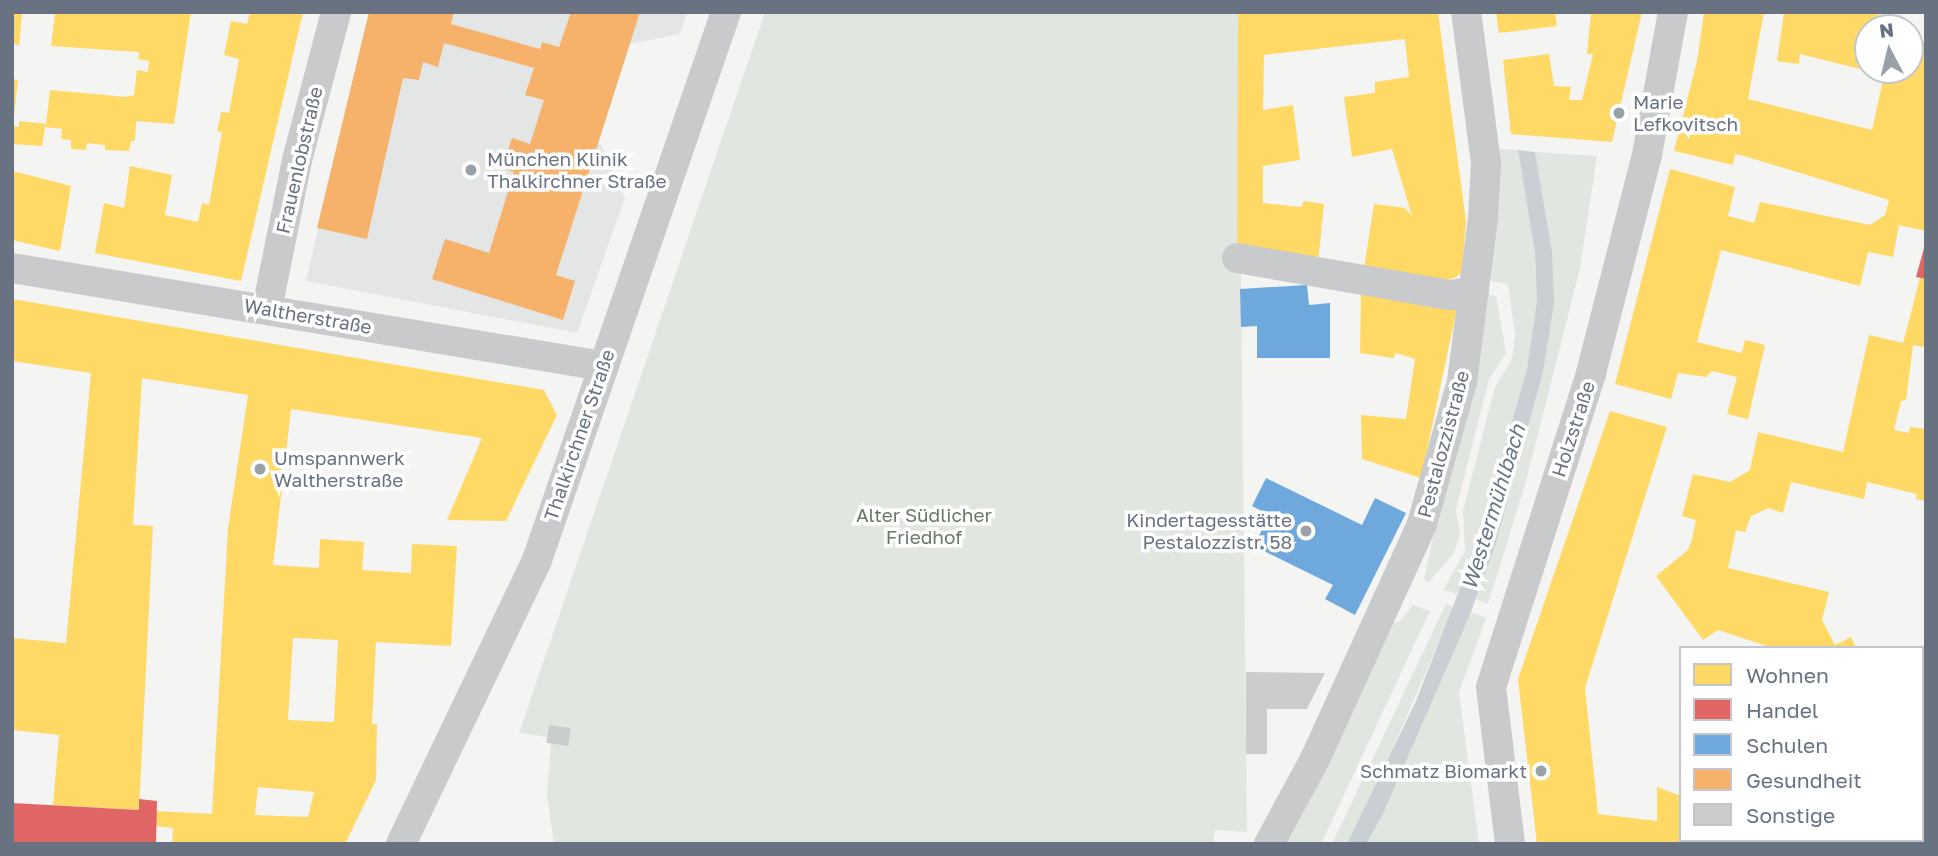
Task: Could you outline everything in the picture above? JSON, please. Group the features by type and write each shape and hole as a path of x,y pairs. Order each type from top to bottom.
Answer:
{"street":[{"name":"Frauenlobstraße","path":"267,309 297,160 336,12"},
{"name":"Thalkirchner Straße","path":"401,844 537,560 726,12"},
{"name":"Pestalozzistraße","path":"1269,844 1315,759 1422,524 1462,382 1486,163 1465,12"},
{"name":"Holzstraße","path":"1510,844 1491,687 1591,373 1647,155 1673,12"},
{"path":"1237,258 1450,295 1474,291"},
{"name":"Waltherstraße","path":"12,268 603,366"}],"shaded area":[{"name":"München Klinik Thalkirchner Straße","path":"369,12 687,12 680,34 630,44 599,141 625,198 577,333 306,281"}],"green space":[{"name":"Alter Südlicher Friedhof","path":"765,12 1238,12 1247,832 1215,830 1213,844 554,844 547,795 551,744 547,737 519,733"},
{"path":"1496,149 1518,150 1535,253 1537,301 1527,369 1507,449 1459,594 1443,590 1465,551 1463,511 1495,387 1512,359 1515,334 1508,284 1489,281 1499,197"},
{"path":"1535,152 1597,156 1580,268 1525,485 1488,604 1476,599 1543,372 1552,251"},
{"path":"1486,294 1496,296 1506,353 1489,379 1456,510 1460,533 1454,553 1428,583 1424,579"},
{"path":"1446,604 1454,607 1366,810 1347,844 1332,844"},
{"path":"1413,605 1430,611 1321,844 1274,844 1383,626 1400,621"},
{"path":"1471,612 1486,618 1459,692 1479,844 1366,844"}],"water":[{"name":"Westermühlbach","path":"1518,150 1535,152 1552,251 1554,303 1543,372 1495,546 1469,617 1382,816 1366,844 1347,844 1416,701 1478,542 1527,369 1537,301 1535,253"}],"building: Wohnen":[{"path":"12,12 22,13 19,45 12,44"},
{"path":"55,12 191,12 174,124 136,121 135,141 131,141 129,151 105,150 105,145 87,143 86,150 71,149 71,140 61,139 62,129 45,127 42,146 12,144 12,126 19,127 19,121 46,124 50,90 126,97 134,95 137,70 148,72 149,61 138,59 139,52 51,46"},
{"path":"250,12 303,12 241,281 95,253 104,203 124,208 130,166 172,175 165,215 198,222 202,203 209,205 222,132 217,131 221,112 229,113 239,59 224,55 231,21 247,24"},
{"path":"1238,12 1438,12 1466,221 1462,272 1448,280 1364,268 1374,204 1405,208 1412,216 1392,149 1352,157 1344,97 1375,93 1375,82 1409,77 1405,39 1264,55 1263,110 1293,105 1300,160 1263,166 1263,203 1301,207 1304,201 1324,204 1318,264 1237,252"},
{"path":"1496,12 1555,12 1557,26 1499,33"},
{"path":"1591,12 1642,12 1612,142 1511,134 1503,60 1549,54 1554,86 1571,87 1569,100 1582,100 1593,54 1587,54"},
{"path":"1704,12 1764,12 1748,99 1872,130 1882,84 1924,84 1926,42 1926,231 1899,225 1893,257 1868,252 1860,286 1721,250 1697,342 1742,353 1745,340 1765,345 1748,419 1727,414 1737,377 1712,371 1706,377 1678,373 1671,399 1615,384 1670,169 1735,187 1728,216 1754,223 1760,202 1870,225 1885,215 1889,200 1744,156 1735,154 1733,165 1674,151 1697,61"},
{"path":"1784,12 1879,13 1854,14 1854,68 1800,54 1799,64 1777,61"},
{"path":"12,79 18,80 14,116 12,116"},
{"path":"13,171 71,186 60,251 12,240"},
{"path":"1920,278 1926,279 1926,340 1923,347 1913,345 1906,400 1901,401 1894,430 1909,433 1910,427 1926,429 1926,501 1916,499 1917,494 1867,482 1864,499 1791,482 1783,513 1769,508 1751,516 1745,532 1736,530 1728,568 1829,592 1822,620 1835,645 1851,637 1855,646 1767,646 1718,630 1703,640 1656,576 1688,550 1692,539 1696,520 1682,516 1693,474 1730,482 1750,470 1758,432 1843,452 1869,335 1903,343"},
{"path":"1361,294 1457,308 1421,478 1362,459 1361,415 1406,419 1415,359 1396,353 1393,358 1360,353"},
{"path":"12,299 544,390 557,415 506,521 447,520 482,438 291,409 273,565 319,568 320,539 364,542 362,570 411,573 412,544 457,546 451,646 376,642 372,724 377,724 376,780 345,844 172,843 173,828 156,826 156,811 212,814 228,528 248,395 142,378 133,525 153,526 139,810 53,805 59,735 12,730 12,638 66,643 91,373 12,361","holes":["293,638 338,640 334,722 288,720","258,787 314,792 308,817 255,815"]},
{"path":"1610,411 1667,427 1585,688 1598,814 1657,821 1657,787 1679,795 1679,842 1924,842 1926,818 1926,844 1537,844 1518,679"}],"building: Handel":[{"path":"1926,241 1926,279 1916,277"},
{"path":"139,799 157,801 156,843 12,844 12,803 139,810"}],"building: Schulen":[{"path":"1307,285 1309,305 1330,303 1330,358 1257,358 1257,326 1241,327 1240,289"},
{"path":"1266,478 1362,525 1375,498 1406,513 1355,615 1325,599 1333,585 1254,546 1269,515 1252,506"}],"building: Gesundheit":[{"path":"369,12 454,12 451,24 540,49 542,42 559,47 571,12 640,12 556,275 575,281 563,320 432,279 445,239 489,253 514,172 502,168 512,138 530,144 544,100 525,95 534,68 444,43 438,67 423,62 419,80 403,78 367,239 317,228"}],"building: Sonstige":[{"path":"1246,672 1325,673 1307,709 1267,709 1267,754 1246,754"},
{"path":"549,725 571,728 568,746 546,743"}],"place":[{"name":"Marie Lefkovitsch","path":"1619,113"},
{"name":"München Klinik Thalkirchner Straße","path":"471,170"},
{"name":"Umspannwerk Waltherstraße","path":"260,469"},
{"name":"Kindertagesstätte Pestalozzistr. 58","path":"1306,531"},
{"name":"Schmatz Biomarkt","path":"1541,771"}]}
